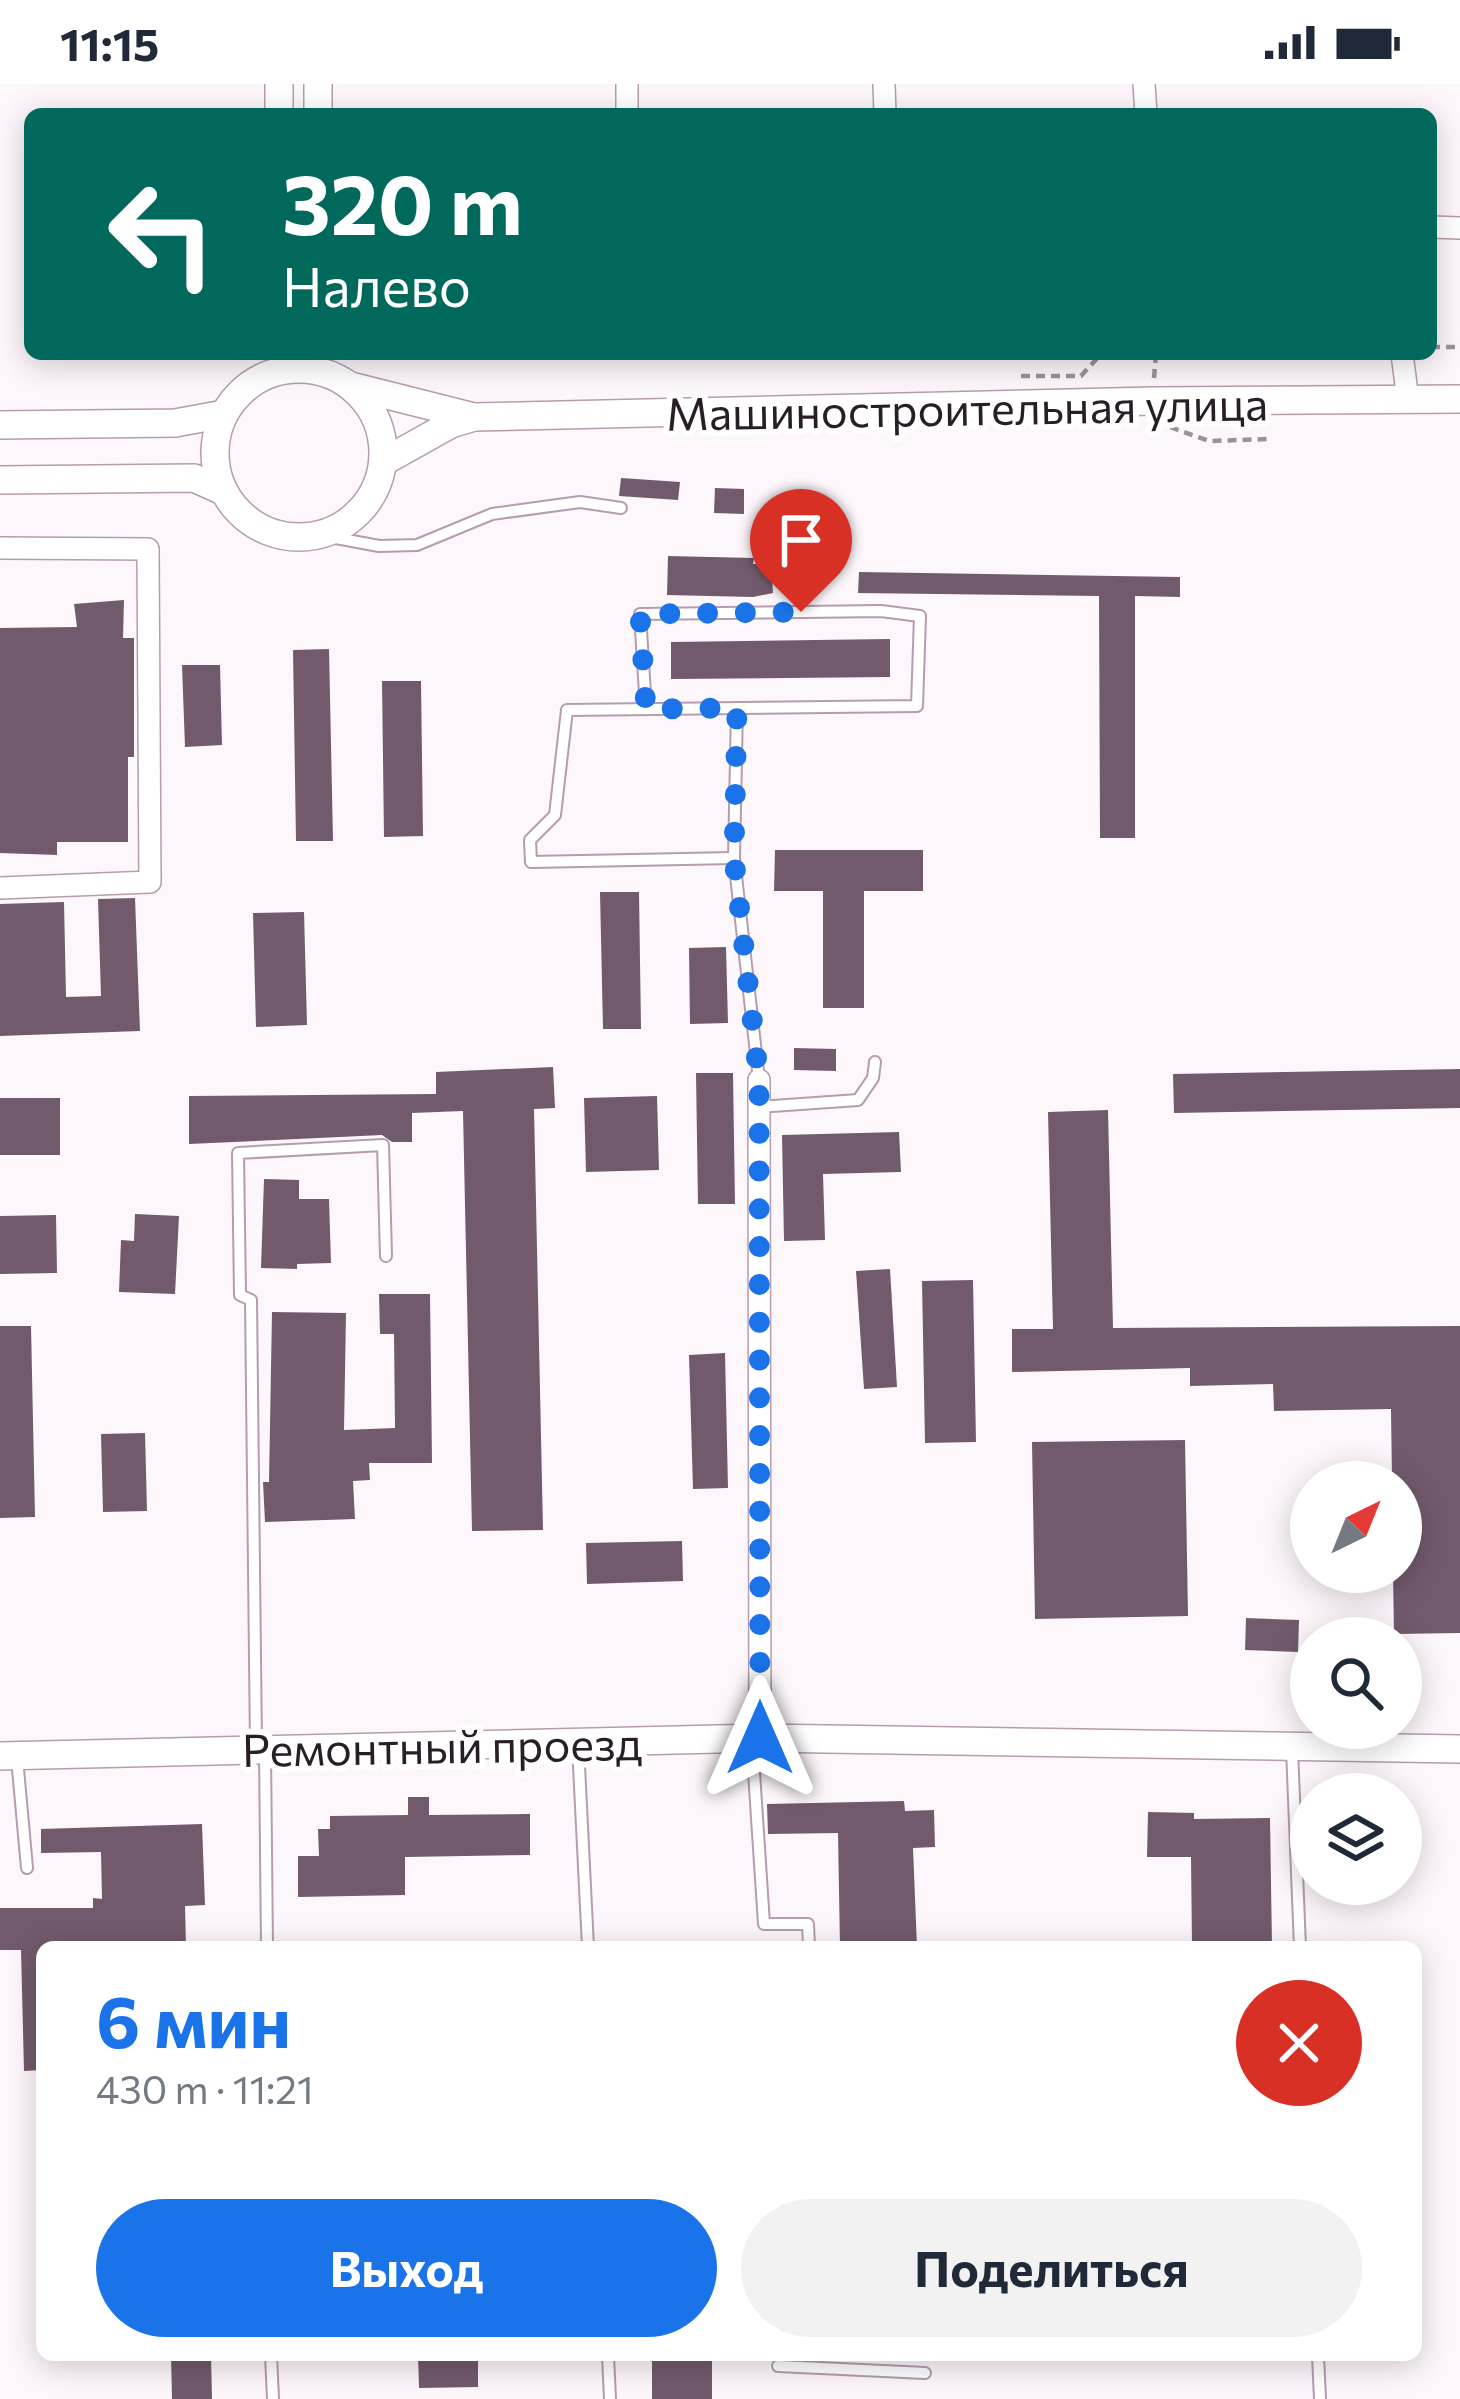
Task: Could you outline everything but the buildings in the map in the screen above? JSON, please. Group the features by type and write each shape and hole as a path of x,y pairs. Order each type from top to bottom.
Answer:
{"street":[{"path":"1403,360 1408,400"},
{"path":"270,365 337,372 376,417 383,462 377,487 344,525 320,535 291,538 264,530 240,514 223,490 215,452 224,414 270,365"},
{"name":"Машиностроительная улица","path":"337,372 474,417"},
{"name":"Машиностроительная улица","path":"383,462 451,424 474,417 1460,399"},
{"path":"0,425 175,423 224,414"},
{"path":"0,480 194,478 223,490"},
{"path":"0,548 148,549 150,882 0,888"},
{"path":"756,1738 759,1080"},
{"name":"Ремонтный проезд","path":"8,1756 756,1738 1290,1745"},
{"name":"Ремонтный проезд","path":"1422,1745 1460,1749"}],"lane":[{"path":"320,535 380,546 417,545 492,514 580,502 621,508"},
{"path":"646,709 640,614 881,611 920,616 917,706 566,710 555,815 530,840 532,862 734,858"},
{"path":"737,708 734,858 759,1080"},
{"path":"759,1107 858,1100 873,1078 874,1062"},
{"path":"267,1941 251,1300 240,1295 238,1154 383,1145 386,1256"},
{"path":"756,1738 764,1924 808,1924 809,1941"},
{"path":"578,1742 588,1941"},
{"path":"1292,1749 1300,1941"},
{"path":"8,1756 27,1868"},
{"path":"272,2361 273,2399"},
{"path":"608,2361 610,2399"},
{"path":"1318,2361 1320,2399"},
{"path":"778,2364 925,2373"}],"path":[{"path":"1081,376 1096,360"}],"route":[{"path":"760,1738 759,1080 734,858 737,708 646,709 640,614 801,612"}]}
